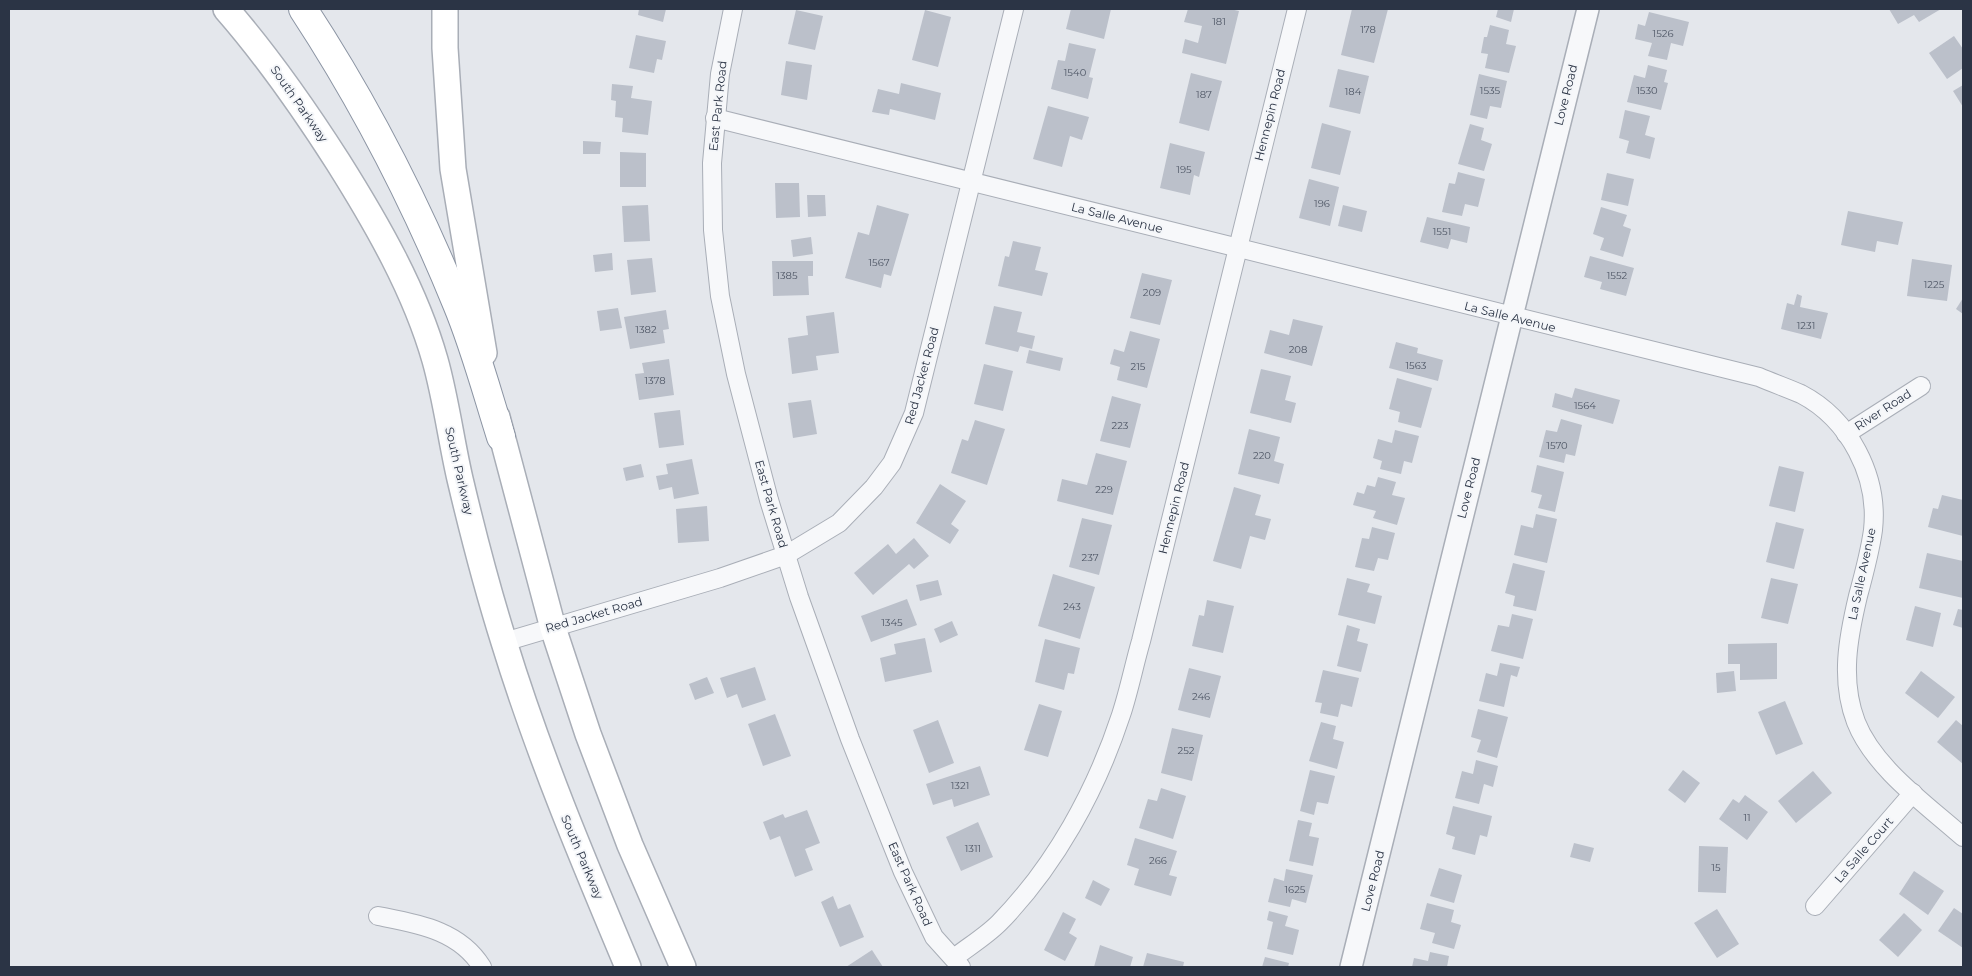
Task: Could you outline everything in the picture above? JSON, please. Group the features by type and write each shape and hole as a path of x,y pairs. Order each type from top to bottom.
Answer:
{"highway":[{"path":"303,9 340,65 420,219 458,305 501,437"}],"main road":[{"name":"South Parkway","path":"226,9 250,36 326,143 377,228 406,282 435,361 460,478 504,642 530,723 566,820 628,967"},
{"path":"445,9 445,48 453,169 480,334 501,437 552,628 588,734 623,826 683,967"}],"street":[{"name":"East Park Road","path":"733,9 720,74 712,163 713,230 720,296 738,383 768,500 799,597 850,739 903,872 934,937 958,963"},
{"name":"Red Jacket Road","path":"504,642 720,578 786,556 838,523 874,487 892,463 914,413 1014,9"},
{"name":"Hennepin Road","path":"958,963 998,924 1043,873 1077,815 1102,763 1121,714 1141,641 1296,9"},
{"name":"Love Road","path":"1351,967 1588,9"},
{"name":"La Salle Avenue","path":"715,118 1759,377 1802,395 1823,409 1846,434 1860,454 1869,479 1873,528 1848,638 1846,662 1848,690 1856,722 1868,745 1895,777 1963,837"},
{"name":"River Road","path":"1846,434 1921,386"},
{"name":"La Salle Court","path":"1815,906 1913,793"},
{"path":"378,916 434,929 468,948 482,967"}],"building":[{"path":"639,9 666,9 663,22 638,15"},
{"path":"1071,9 1111,9 1104,39 1066,29"},
{"path":"1188,9 1230,9 1239,11 1226,64 1182,53 1185,39 1198,43 1202,26 1184,22"},
{"path":"1352,9 1388,9 1374,63 1341,55"},
{"path":"1498,9 1514,9 1511,22 1496,17"},
{"path":"1889,9 1941,9 1919,22 1914,15 1898,24"},
{"path":"796,10 823,16 815,50 788,44"},
{"path":"925,10 951,17 938,67 912,60"},
{"path":"1649,12 1689,22 1683,46 1671,43 1667,60 1648,56 1652,43 1635,39 1638,24 1645,26"},
{"path":"1490,25 1509,30 1506,44 1516,46 1509,73 1485,68 1488,54 1481,53 1484,37 1487,37"},
{"path":"636,35 666,41 662,60 657,59 654,73 629,68"},
{"path":"1954,36 1963,49 1963,68 1947,79 1929,53"},
{"path":"1069,43 1096,49 1089,77 1093,78 1088,99 1051,89 1058,60 1065,61"},
{"path":"786,61 812,65 807,100 781,95"},
{"path":"1648,65 1667,70 1664,82 1668,83 1661,110 1627,102 1634,75 1645,78"},
{"path":"1338,69 1369,76 1360,114 1329,107"},
{"path":"1191,73 1222,81 1209,131 1179,123"},
{"path":"1479,74 1507,81 1501,108 1490,106 1487,119 1470,115"},
{"path":"901,83 941,93 935,120 890,109 889,115 872,112 878,89 899,94"},
{"path":"612,84 633,86 631,98 652,101 648,135 622,132 623,118 615,117 616,101 611,100"},
{"path":"1963,85 1963,107 1953,91"},
{"path":"1048,106 1089,117 1082,140 1070,136 1062,167 1033,159"},
{"path":"1625,110 1650,116 1645,135 1655,138 1650,159 1626,153 1629,141 1619,138"},
{"path":"1322,123 1351,131 1340,175 1311,168"},
{"path":"1470,124 1484,128 1481,140 1492,144 1484,171 1458,164"},
{"path":"583,141 601,142 600,154 583,154"},
{"path":"1170,143 1205,152 1199,177 1194,175 1190,195 1160,188"},
{"path":"620,152 646,153 646,187 620,187"},
{"path":"1458,172 1485,179 1478,207 1465,204 1462,216 1442,212 1449,183 1455,184"},
{"path":"1607,173 1634,179 1628,206 1601,200"},
{"path":"1309,179 1339,187 1330,226 1299,218"},
{"path":"775,183 799,183 800,217 776,218"},
{"path":"807,195 825,195 826,216 808,217"},
{"path":"648,205 650,241 624,242 622,206"},
{"path":"877,205 909,214 891,276 884,274 881,288 845,278 858,232 869,235"},
{"path":"1343,205 1367,211 1362,232 1338,226"},
{"path":"1601,207 1627,215 1623,226 1631,229 1623,257 1600,250 1604,238 1593,234"},
{"path":"1848,211 1903,222 1898,245 1877,241 1875,252 1841,245"},
{"path":"1427,217 1470,227 1467,243 1451,239 1448,249 1420,242"},
{"path":"811,237 813,254 793,257 791,240"},
{"path":"1013,241 1041,247 1035,270 1048,273 1042,296 998,286 1005,256 1009,257"},
{"path":"612,253 613,270 595,272 593,255"},
{"path":"1590,256 1634,268 1626,296 1600,289 1602,282 1584,277"},
{"path":"652,258 656,292 631,295 627,260"},
{"path":"1912,259 1952,265 1947,301 1907,296"},
{"path":"772,261 813,261 813,276 808,276 809,295 773,296"},
{"path":"1142,273 1172,280 1160,325 1130,318"},
{"path":"1797,294 1802,296 1800,307 1828,313 1821,339 1781,329 1787,303 1794,305"},
{"path":"1963,298 1963,314 1956,309"},
{"path":"994,306 1022,312 1017,332 1035,336 1032,349 1020,346 1018,352 985,344"},
{"path":"618,308 622,328 600,331 597,311"},
{"path":"666,310 669,329 663,330 665,343 630,349 624,317"},
{"path":"834,312 839,353 816,356 818,370 792,374 788,338 808,335 806,316"},
{"path":"1293,319 1323,326 1312,366 1264,353 1270,330 1289,335"},
{"path":"1130,331 1160,339 1147,388 1117,380 1120,367 1110,364 1114,349 1124,352"},
{"path":"1396,342 1418,348 1417,353 1443,360 1438,381 1389,368"},
{"path":"1029,350 1063,358 1060,371 1026,363"},
{"path":"669,359 674,395 639,400 635,374 644,373 642,363"},
{"path":"984,364 1013,371 1003,411 974,404"},
{"path":"1261,369 1291,376 1285,400 1296,403 1291,423 1250,413"},
{"path":"1397,378 1432,388 1421,428 1398,422 1400,412 1389,409"},
{"path":"1575,388 1620,400 1613,424 1552,407 1555,393 1572,398"},
{"path":"1112,396 1141,404 1130,448 1100,441"},
{"path":"811,400 817,434 793,438 788,403"},
{"path":"680,410 684,445 659,448 654,413"},
{"path":"1561,419 1582,425 1575,456 1566,454 1564,463 1539,457 1546,430 1557,432"},
{"path":"975,420 1005,429 987,485 951,473 962,439 968,441"},
{"path":"1249,429 1280,437 1274,461 1284,464 1279,484 1238,474"},
{"path":"1395,430 1419,436 1412,463 1404,461 1401,474 1380,469 1382,461 1373,458 1378,439 1392,443"},
{"path":"1096,453 1127,461 1113,515 1057,501 1062,479 1087,485"},
{"path":"692,459 699,494 674,499 672,487 659,490 656,476 668,474 666,464"},
{"path":"641,464 644,477 626,481 623,468"},
{"path":"1537,465 1564,472 1555,512 1538,508 1542,495 1531,492"},
{"path":"1779,466 1804,472 1795,512 1769,506"},
{"path":"1378,477 1396,482 1392,495 1405,498 1397,525 1373,518 1376,511 1353,505 1357,492 1364,494 1367,485 1375,487"},
{"path":"940,484 966,501 951,524 959,530 950,544 916,523"},
{"path":"1234,487 1261,495 1255,515 1271,519 1265,540 1250,536 1241,569 1213,561"},
{"path":"1942,495 1963,500 1963,536 1928,527 1933,508 1938,509"},
{"path":"707,506 709,541 678,543 676,509"},
{"path":"1536,514 1557,519 1547,563 1514,555 1521,525 1533,528"},
{"path":"1082,518 1112,525 1099,575 1069,567"},
{"path":"1776,522 1804,529 1794,569 1766,562"},
{"path":"1372,527 1395,533 1388,560 1378,558 1374,571 1355,567 1362,538 1369,539"},
{"path":"914,538 929,556 914,569 909,564 873,595 854,573 888,544 896,554"},
{"path":"1927,553 1963,561 1963,598 1919,588"},
{"path":"1513,563 1545,571 1536,611 1513,606 1515,596 1505,593"},
{"path":"1053,574 1095,587 1080,639 1038,626"},
{"path":"1347,578 1370,584 1367,592 1382,596 1375,624 1338,615"},
{"path":"1771,578 1798,584 1788,624 1761,618"},
{"path":"938,580 942,595 920,601 916,585"},
{"path":"907,599 917,625 871,642 861,616"},
{"path":"1207,600 1234,606 1223,653 1192,646 1199,615 1204,616"},
{"path":"1915,606 1941,613 1933,647 1906,640"},
{"path":"1958,609 1963,610 1963,628 1953,625"},
{"path":"1512,614 1533,619 1523,659 1491,651 1498,625 1509,627"},
{"path":"952,621 958,635 940,643 934,629"},
{"path":"1347,625 1360,629 1357,641 1368,644 1361,672 1337,666"},
{"path":"925,638 932,672 885,682 880,658 896,654 894,644"},
{"path":"1045,639 1080,648 1074,674 1068,673 1064,690 1035,682"},
{"path":"1777,643 1777,679 1740,680 1740,664 1728,664 1728,644"},
{"path":"1500,663 1520,667 1517,677 1511,675 1504,707 1479,701 1486,673 1497,676"},
{"path":"755,667 766,700 742,708 737,694 727,698 720,678"},
{"path":"1189,668 1221,676 1210,718 1178,710"},
{"path":"1323,670 1359,678 1352,707 1341,704 1338,717 1320,713 1322,703 1315,702"},
{"path":"1734,671 1736,691 1717,693 1716,673"},
{"path":"1921,671 1955,697 1938,718 1905,693"},
{"path":"707,677 714,693 695,700 689,684"},
{"path":"1785,701 1803,744 1776,755 1758,712"},
{"path":"1039,704 1062,711 1048,757 1024,750"},
{"path":"1478,709 1508,717 1497,758 1477,752 1481,740 1471,737"},
{"path":"775,714 791,756 763,766 748,724"},
{"path":"938,720 954,763 929,773 913,730"},
{"path":"1956,720 1963,726 1963,764 1937,742"},
{"path":"1321,722 1336,726 1333,739 1344,742 1337,769 1309,761"},
{"path":"1172,728 1203,735 1192,781 1161,773"},
{"path":"1476,760 1498,766 1493,787 1484,784 1479,804 1455,798 1462,771 1473,774"},
{"path":"980,766 990,795 954,807 952,799 933,805 926,784"},
{"path":"1310,770 1335,776 1328,804 1317,802 1314,815 1300,811"},
{"path":"1683,770 1700,783 1685,803 1668,790"},
{"path":"1813,771 1832,793 1796,823 1778,801"},
{"path":"1161,788 1186,796 1173,839 1139,828 1148,799 1157,801"},
{"path":"1745,795 1768,812 1747,840 1719,819 1733,799 1739,803"},
{"path":"1453,806 1492,816 1487,837 1480,835 1475,855 1452,849 1455,837 1446,834"},
{"path":"807,810 820,843 805,849 813,870 795,877 780,836 770,840 763,822 783,814 785,818"},
{"path":"1298,820 1312,823 1309,836 1319,838 1313,866 1289,861"},
{"path":"978,822 993,857 961,871 946,837"},
{"path":"1135,838 1177,851 1169,875 1177,877 1171,896 1134,885 1139,869 1127,865"},
{"path":"1574,843 1594,848 1590,862 1570,857"},
{"path":"1699,846 1728,847 1726,893 1698,892"},
{"path":"1439,868 1462,875 1454,903 1430,896"},
{"path":"1286,869 1313,875 1306,903 1292,899 1290,907 1268,902 1274,878 1284,881"},
{"path":"1914,871 1944,891 1928,915 1899,894"},
{"path":"1093,880 1110,889 1101,906 1085,898"},
{"path":"833,896 838,909 850,904 864,937 840,947 821,902"},
{"path":"1427,903 1454,910 1451,922 1461,925 1454,949 1432,943 1435,933 1420,929"},
{"path":"1954,908 1963,914 1963,948 1938,931"},
{"path":"1717,909 1739,944 1717,958 1694,923"},
{"path":"1269,911 1288,916 1285,926 1299,930 1293,955 1267,949 1273,922 1267,920"},
{"path":"1063,912 1076,919 1069,933 1077,938 1065,961 1044,950"},
{"path":"1904,913 1922,930 1898,957 1879,940"},
{"path":"1100,945 1133,957 1130,967 1094,967"},
{"path":"872,950 883,967 846,967"},
{"path":"1430,952 1449,956 1447,967 1412,967 1414,958 1428,961"},
{"path":"1147,953 1184,962 1183,967 1143,967"},
{"path":"1265,957 1289,963 1288,967 1262,967"}]}
